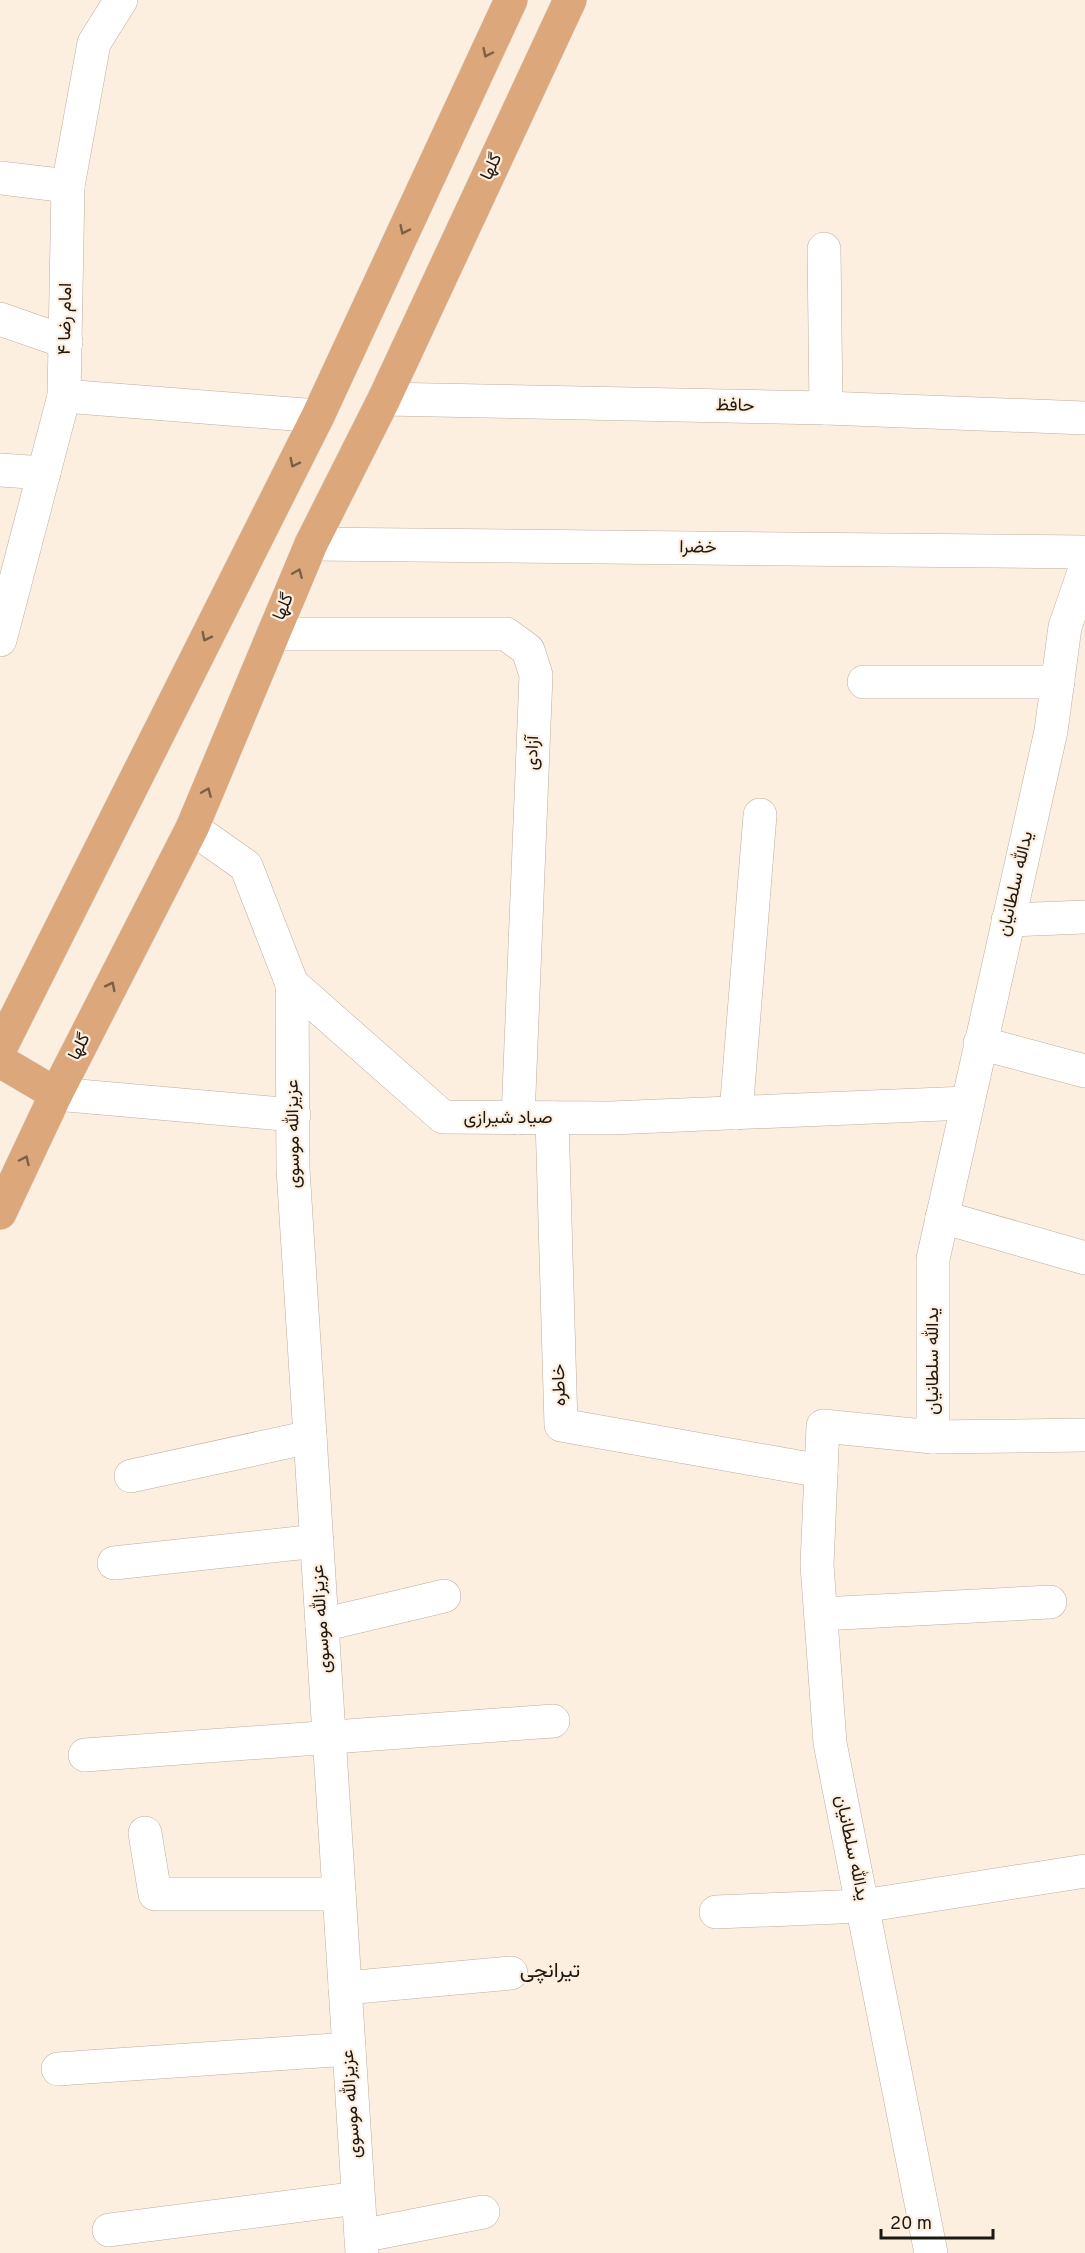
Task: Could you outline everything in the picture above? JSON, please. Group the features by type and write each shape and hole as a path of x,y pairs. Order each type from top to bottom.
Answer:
{"main road":[{"path":"0,1049 318,416 511,0"},
{"name":"گلها","path":"0,1214 56,1094 192,828 310,544 384,399 570,0"},
{"path":"0,1061 56,1094"}],"street":[{"name":"امام رضا ۴","path":"0,640 64,396 68,186 94,43 122,0"},
{"path":"0,178 68,186"},
{"path":"824,249 826,408"},
{"path":"0,319 66,342"},
{"path":"64,396 318,416"},
{"name":"حافظ","path":"384,399 826,408 1085,418"},
{"path":"0,470 44,473"},
{"name":"خضرا","path":"310,544 1085,552"},
{"name":"یدالله سلطانیان","path":"931,2253 830,1743 817,1565 823,1426 933,1437 933,1259 1051,731 1065,627 1085,569"},
{"name":"آزادی","path":"273,634 506,634 528,650 536,675 518,1118"},
{"path":"864,682 1058,682"},
{"path":"736,1113 760,815"},
{"name":"صیاد شیرازی","path":"192,828 246,866 292,984 443,1117 611,1118 967,1103"},
{"path":"1008,920 1085,917"},
{"name":"عزیزالله موسوی","path":"292,984 293,1169 361,2245"},
{"path":"980,1043 1085,1071"},
{"path":"56,1094 294,1115"},
{"name":"خاطره","path":"552,1118 561,1425 821,1471"},
{"path":"942,1217 1085,1257"},
{"path":"933,1437 1085,1435"},
{"path":"131,1476 310,1437"},
{"path":"114,1563 317,1541"},
{"path":"322,1625 444,1596"},
{"path":"821,1614 1050,1602"},
{"path":"85,1755 553,1721"},
{"path":"145,1833 155,1894 339,1894"},
{"path":"716,1912 863,1906 1085,1871"},
{"path":"345,1988 511,1973"},
{"path":"58,2069 349,2049"},
{"path":"109,2230 358,2198"},
{"path":"361,2245 483,2212"}],"district":[{"name":"تیرانچی","path":"550,1971"}]}
